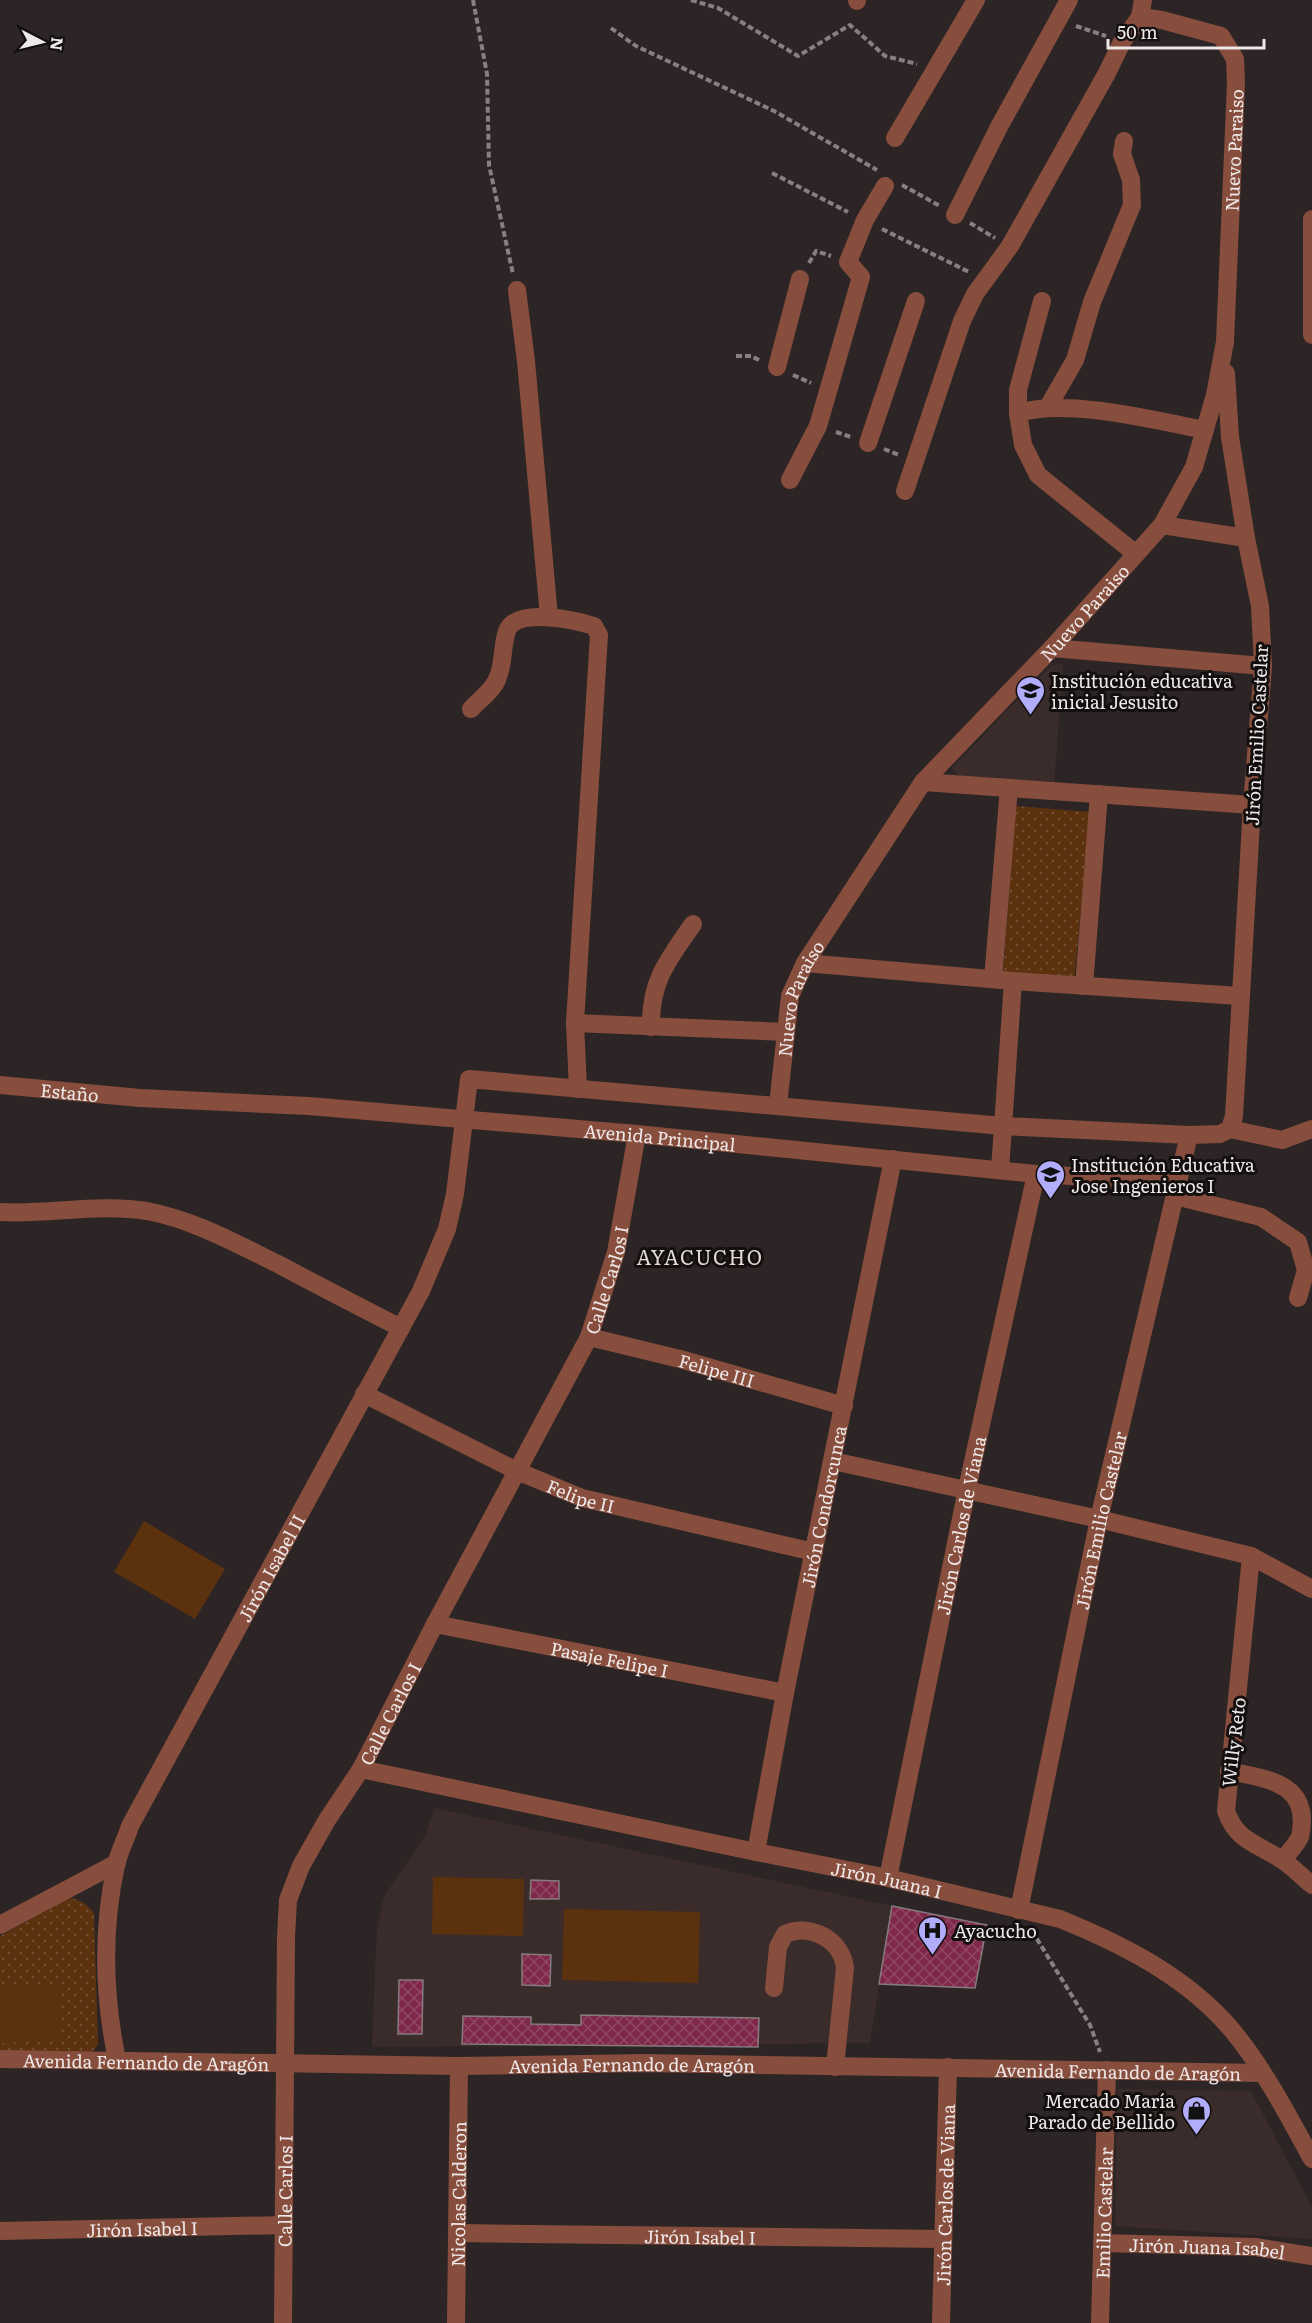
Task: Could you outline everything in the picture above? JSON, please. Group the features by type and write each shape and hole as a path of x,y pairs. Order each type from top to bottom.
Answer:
{"street":[{"path":"895,138 976,0"},
{"path":"955,215 1000,124 1069,0"},
{"path":"905,491 962,321 975,294 1010,246 1142,8"},
{"name":"Nuevo Paraiso","path":"778,1106 790,996 805,963 923,782 1052,648 1162,525 1194,467 1215,395 1225,342 1236,83 1235,59 1221,36 1162,20 1142,8"},
{"path":"1048,407 1075,360 1092,302 1132,205 1131,180 1122,154 1124,141"},
{"path":"790,480 818,426 861,278 848,262 865,220 888,180"},
{"path":"1312,219 1312,335"},
{"path":"777,367 800,279"},
{"path":"517,290 526,361 549,617"},
{"path":"868,443 916,301"},
{"path":"1042,301 1018,390 1018,413 1023,445 1038,474 1136,554"},
{"name":"Jirón Emilio Castelar","path":"1225,342 1230,437 1246,538 1260,606 1263,666 1252,805 1234,1116 1230,1129"},
{"path":"1018,413 1048,407 1128,415 1205,430"},
{"path":"1162,525 1246,538"},
{"path":"471,709 493,687 498,678 507,632 512,623 518,619 549,617 594,626 599,635 575,1023 578,1089 1003,1126 1189,1135 1220,1134 1230,1129 1282,1140 1312,1129"},
{"path":"1052,648 1263,666"},
{"path":"923,782 1252,805"},
{"path":"993,979 1009,788"},
{"path":"1083,986 1099,794"},
{"path":"651,1027 650,1005 660,973 693,924"},
{"path":"805,963 1013,981 1240,996"},
{"path":"1000,1170 1013,981"},
{"path":"575,1023 786,1032"},
{"name":"Jirón Isabel II","path":"117,2060 111,2030 107,1950 110,1902 117,1863 130,1826 421,1292 447,1229 455,1194 469,1079 578,1089"},
{"name":"Estaño","path":"0,1085 140,1098"},
{"name":"Avenida Principal","path":"140,1098 309,1106 638,1134 1176,1189 1261,1217 1298,1242 1306,1270 1298,1298"},
{"name":"Calle Carlos I","path":"284,2323 288,1900 301,1866 327,1820 361,1769 435,1624 589,1337 616,1252 638,1134"},
{"name":"Jirón Emilio Castelar","path":"1019,1910 1099,1519 1189,1135"},
{"name":"Jirón Condorcunca","path":"756,1852 784,1693 844,1407 892,1159"},
{"name":"Jirón Carlos de Viana","path":"888,1878 967,1490 1036,1174"},
{"path":"0,1212 114,1208 188,1221 220,1234 400,1328"},
{"name":"Felipe III","path":"589,1337 680,1359 844,1407"},
{"name":"Felipe II","path":"364,1394 517,1471 582,1497 814,1552"},
{"path":"833,1461 1099,1519 1251,1556 1312,1589"},
{"name":"Willy Reto","path":"1251,1556 1226,1811 1232,1827 1251,1842 1283,1860 1312,1885"},
{"name":"Pasaje Felipe I","path":"435,1624 784,1693"},
{"name":"Jirón Juana I","path":"361,1769 888,1878 1060,1919 1123,1946 1152,1963 1213,2010 1232,2031 1262,2073 1312,2159"},
{"path":"1230,1772 1287,1785 1298,1792 1304,1804 1305,1818 1299,1838 1283,1860"},
{"path":"0,1925 117,1863"},
{"path":"774,1988 778,1947 785,1934 798,1930 822,1935 837,1946 844,1959 845,1968 835,2067"},
{"name":"Avenida Fernando de Aragón","path":"0,2059 459,2066 643,2063 1262,2073"},
{"name":"Nicolas Calderon","path":"456,2323 459,2066"},
{"name":"Jirón Carlos de Viana","path":"941,2323 948,2067"},
{"name":"Emilio Castelar","path":"1100,2323 1107,2070"},
{"name":"Jirón Isabel I","path":"0,2231 284,2225"},
{"name":"Jirón Isabel I","path":"457,2233 944,2240"},
{"name":"Jirón Juana Isabel","path":"1102,2243 1255,2247 1312,2256"}],"path":[{"path":"473,0 487,74 489,165 517,290"},
{"path":"692,0 718,8 798,56 850,26 885,56 916,63 933,75"},
{"path":"1058,20 1122,42"},
{"path":"611,28 636,45 774,111 888,180 1010,246"},
{"path":"800,279 816,251 848,262"},
{"path":"1019,1910 1090,2025 1107,2070"}],"shaded area":[{"name":"Institución educativa inicial Jesusito","path":"1063,664 1054,786 964,782 952,768 1051,665"},
{"path":"1016,806 1090,812 1074,982 1003,974"},
{"path":"144,1521 225,1569 195,1619 114,1572"},
{"path":"434,1808 892,1906 870,2043 372,2047 377,1927 384,1896 426,1835"},
{"path":"433,1877 524,1879 523,1936 432,1934"},
{"path":"70,1898 84,1903 94,1913 98,2045 92,2052 0,2056 0,1936"},
{"path":"564,1909 700,1912 698,1983 562,1980"},
{"path":"0,1986 61,1986 59,2041 0,2043"},
{"name":"Mercado María Parado de Bellido","path":"1117,2089 1251,2091 1312,2207 1312,2239 1115,2226"}],"building":[{"path":"531,1880 559,1881 559,1899 530,1899"},
{"name":"Ayacucho","path":"892,1906 987,1925 975,1988 879,1984"},
{"path":"522,1954 551,1955 550,1986 522,1985"},
{"path":"399,1980 423,1980 422,2034 398,2034"},
{"path":"581,2015 759,2018 758,2047 462,2044 463,2016 531,2017 531,2024 581,2025"}],"place":[{"name":"Institución educativa inicial Jesusito","path":"1030,716"},
{"name":"Institución Educativa Jose Ingenieros I","path":"1050,1200"},
{"name":"Ayacucho","path":"933,1956"},
{"name":"Mercado María Parado de Bellido","path":"1196,2136"}],"district":[{"name":"AYACUCHO","path":"700,1256"}]}
